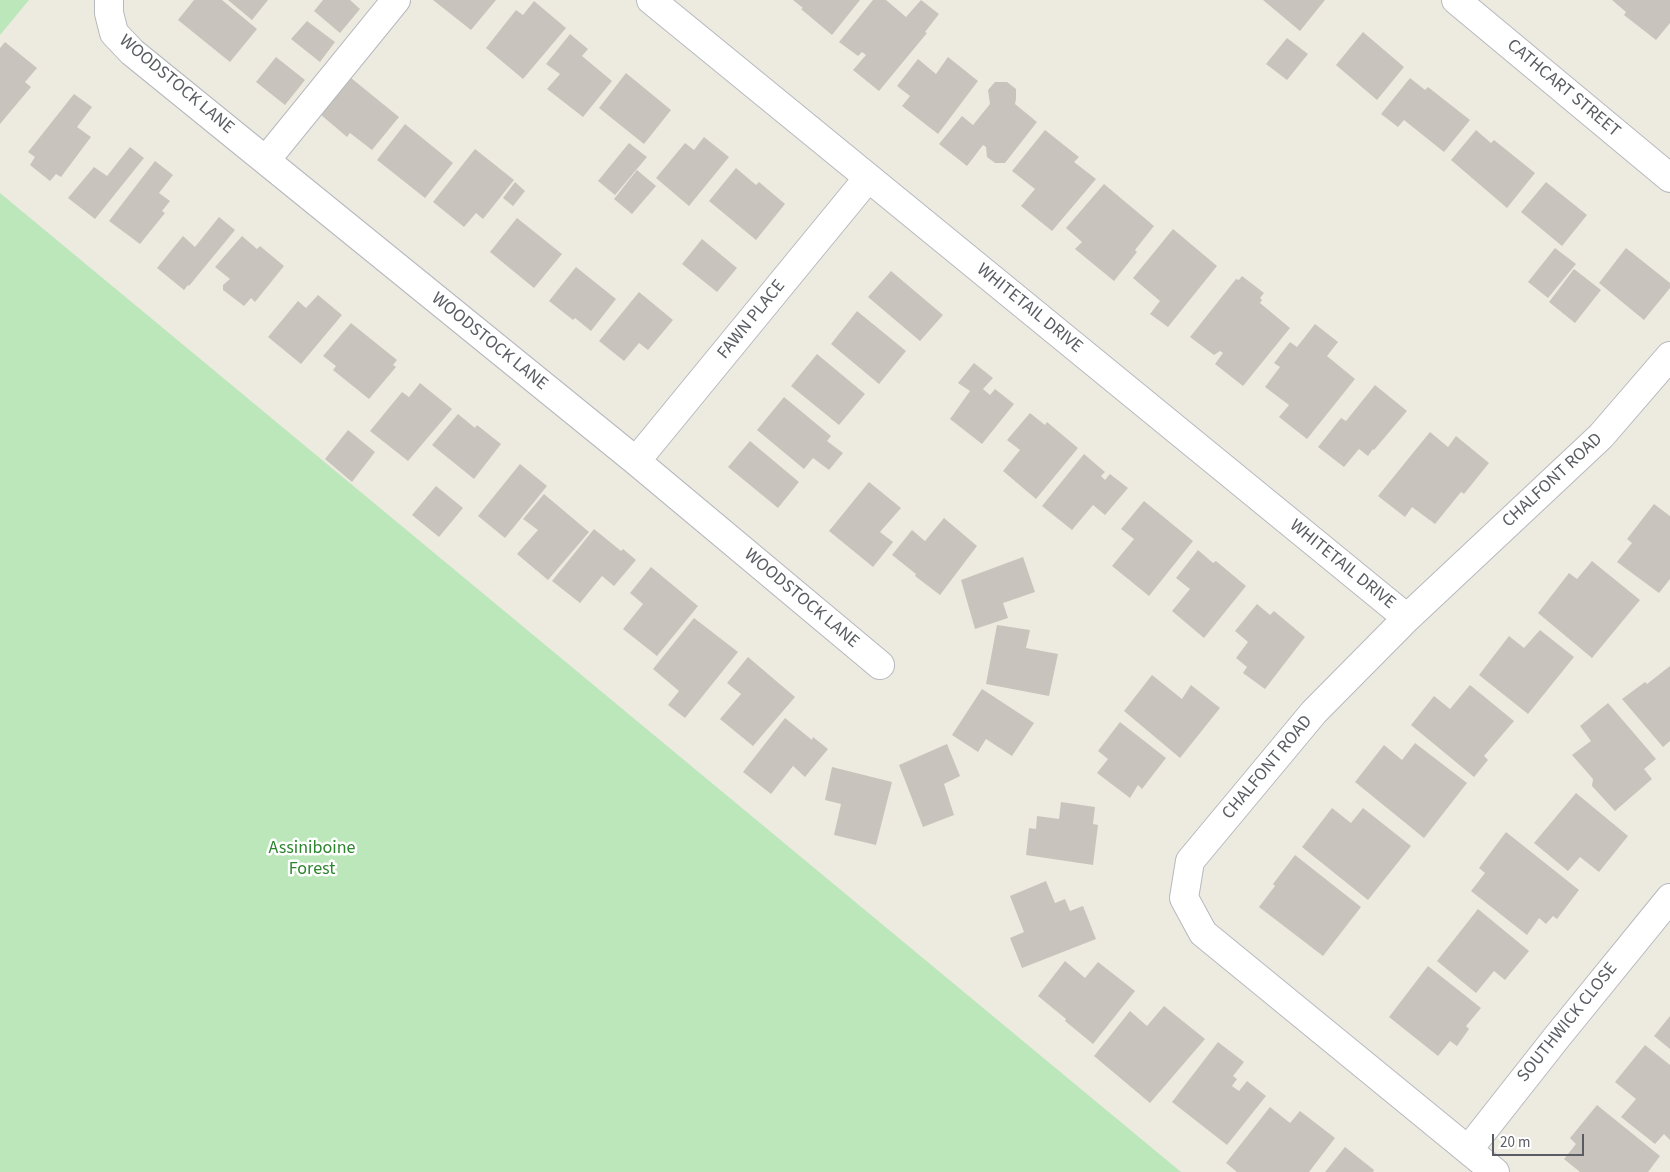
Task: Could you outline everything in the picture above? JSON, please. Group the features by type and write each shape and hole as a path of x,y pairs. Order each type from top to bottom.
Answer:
{"street":[{"path":"266,160 396,0"},
{"name":"WHITETAIL DRIVE","path":"651,0 1407,618"},
{"name":"CATHCART STREET","path":"1456,0 1670,178"},
{"name":"WOODSTOCK LANE","path":"109,6 114,33 132,52 636,461 880,665"},
{"name":"FAWN PLACE","path":"636,461 868,178"},
{"name":"CHALFONT ROAD","path":"1495,1172 1203,933 1184,898 1190,861 1314,712 1407,618 1601,436 1670,356"},
{"name":"SOUTHWICK CLOSE","path":"1468,1150 1670,898"}],"green space":[{"path":"0,0 29,0 0,35"},
{"name":"Assiniboine Forest","path":"0,193 1181,1172 0,1172"}],"building":[{"path":"194,0 222,0 257,29 230,62 178,20"},
{"path":"228,0 268,0 252,20"},
{"path":"323,0 350,0 360,9 340,33 314,11"},
{"path":"433,0 496,0 471,30"},
{"path":"793,0 860,0 832,35"},
{"path":"873,0 886,0 906,17 921,0 939,14 925,32 927,33 879,91 853,70 866,55 862,52 858,56 839,42"},
{"path":"1263,0 1325,0 1300,31"},
{"path":"1612,0 1670,0 1670,23 1656,40 1624,15 1626,12"},
{"path":"534,1 566,28 523,79 486,48 516,10 523,15"},
{"path":"307,21 335,42 320,62 291,39"},
{"path":"1363,32 1404,67 1377,100 1336,65"},
{"path":"570,34 588,49 582,56 612,81 583,117 547,89 560,74 546,64"},
{"path":"1287,38 1308,54 1287,80 1266,64"},
{"path":"5,42 37,68 25,82 31,87 0,124 0,48"},
{"path":"276,57 305,80 285,105 256,82"},
{"path":"948,57 978,81 938,134 902,106 910,96 897,86 918,59 936,74"},
{"path":"626,73 671,110 644,144 599,108"},
{"path":"351,78 399,117 372,150 350,133 347,137 320,114"},
{"path":"1410,78 1425,90 1428,87 1470,120 1444,152 1404,120 1398,127 1381,114"},
{"path":"995,82 1007,82 1016,89 1015,104 1037,122 1005,163 995,163 987,157 986,147 983,145 967,166 939,144 962,116 973,125 990,104 988,90"},
{"path":"74,94 92,107 77,127 91,137 61,177 56,174 50,181 30,165 35,157 28,152"},
{"path":"405,124 453,163 425,198 377,160"},
{"path":"1045,130 1079,157 1074,162 1096,179 1052,231 1021,206 1035,189 1012,171"},
{"path":"1476,130 1491,143 1494,140 1535,173 1507,208 1451,160"},
{"path":"704,137 729,157 689,206 656,178 685,143 694,150"},
{"path":"629,143 647,157 615,195 598,181"},
{"path":"130,147 144,158 95,219 68,198 94,167 107,176"},
{"path":"475,149 514,180 483,219 476,213 464,227 433,202"},
{"path":"155,161 173,175 159,193 170,201 162,211 165,213 140,244 109,221"},
{"path":"736,168 756,185 759,182 785,204 756,240 709,201"},
{"path":"637,170 656,186 632,214 614,199"},
{"path":"515,182 525,191 513,206 503,198"},
{"path":"1546,182 1587,215 1562,246 1521,212"},
{"path":"1104,184 1154,226 1135,250 1137,252 1114,281 1075,249 1082,242 1066,228"},
{"path":"219,217 235,230 184,290 157,268 183,236 195,247"},
{"path":"517,218 562,254 534,288 490,252"},
{"path":"1173,229 1217,266 1168,327 1150,314 1160,301 1133,278"},
{"path":"242,236 257,249 260,246 284,266 255,302 251,298 244,306 223,290 223,285 230,279 215,267"},
{"path":"702,239 737,268 717,292 682,264"},
{"path":"1555,248 1576,264 1548,298 1528,282"},
{"path":"1626,248 1670,283 1670,288 1644,320 1599,283"},
{"path":"576,267 616,299 591,331 575,318 573,320 549,301"},
{"path":"1574,269 1601,290 1575,323 1549,302"},
{"path":"891,271 943,315 920,341 868,297"},
{"path":"1242,276 1264,293 1260,298 1262,300 1260,303 1290,328 1243,386 1215,364 1223,353 1220,351 1214,355 1190,337 1236,279 1239,280"},
{"path":"639,292 673,320 648,350 639,343 624,361 599,341"},
{"path":"318,295 342,315 301,364 268,337 298,301 306,308"},
{"path":"857,311 906,351 879,384 831,344"},
{"path":"351,323 397,360 393,365 396,367 369,399 333,370 336,366 323,356"},
{"path":"1315,324 1338,342 1327,356 1355,379 1307,439 1279,417 1289,405 1265,387 1280,367 1274,363 1290,342 1297,347"},
{"path":"817,354 865,394 839,425 791,386"},
{"path":"974,363 993,378 983,389 990,395 995,389 1014,404 982,444 950,419 970,391 958,383"},
{"path":"420,383 452,409 408,461 370,431 402,392 409,397"},
{"path":"1375,385 1407,411 1368,456 1359,449 1344,467 1318,447 1341,418 1346,421"},
{"path":"784,397 831,436 827,441 843,453 829,470 813,458 804,469 757,430"},
{"path":"1030,413 1045,425 1047,422 1078,448 1036,499 1003,471 1020,450 1007,440"},
{"path":"458,414 475,428 477,425 501,444 474,479 432,445"},
{"path":"348,430 375,452 352,482 325,459"},
{"path":"1430,432 1448,447 1456,436 1489,463 1464,494 1461,492 1435,524 1412,507 1405,517 1378,496"},
{"path":"750,441 799,482 778,508 728,467"},
{"path":"1084,454 1105,472 1101,476 1105,480 1110,474 1128,488 1105,515 1093,505 1072,530 1042,506"},
{"path":"520,464 547,486 505,538 478,516"},
{"path":"869,482 901,508 880,532 893,542 873,567 829,531"},
{"path":"436,486 463,508 439,537 412,515"},
{"path":"544,494 589,532 548,580 517,554 538,530 523,519"},
{"path":"1144,501 1193,541 1149,596 1112,566 1134,539 1121,529"},
{"path":"1654,504 1670,516 1670,579 1659,593 1617,562 1632,543 1627,539"},
{"path":"944,518 977,546 940,595 892,555 912,530 925,541"},
{"path":"594,529 621,551 623,549 636,560 614,586 602,576 580,603 552,581"},
{"path":"1198,550 1213,563 1216,561 1246,586 1204,638 1172,611 1190,589 1176,578"},
{"path":"1023,557 1035,592 1003,603 1008,618 975,629 961,580"},
{"path":"1592,561 1640,600 1592,658 1538,613 1569,573 1577,579"},
{"path":"651,567 698,606 657,656 623,629 643,604 630,593"},
{"path":"1257,604 1270,615 1274,611 1305,637 1265,689 1243,673 1247,667 1236,658 1248,642 1235,631"},
{"path":"694,618 738,652 685,718 668,705 679,691 653,669"},
{"path":"997,625 1030,630 1026,648 1058,654 1049,696 986,684"},
{"path":"1540,630 1574,657 1528,714 1479,675 1509,636 1524,648"},
{"path":"748,657 795,697 753,746 720,719 741,694 727,683"},
{"path":"1670,666 1670,741 1663,747 1622,699 1645,682 1647,684"},
{"path":"1152,675 1182,699 1191,685 1220,708 1180,758 1124,711"},
{"path":"1470,685 1514,721 1484,756 1488,760 1474,777 1411,725 1434,696 1450,709"},
{"path":"982,689 1034,723 1012,756 986,739 978,752 952,735"},
{"path":"1608,703 1656,759 1644,769 1652,779 1615,811 1592,786 1593,779 1572,755 1591,741 1580,726"},
{"path":"785,718 812,740 813,737 828,749 805,777 793,766 771,794 743,772"},
{"path":"1120,722 1166,758 1142,789 1138,785 1130,798 1097,773 1108,759 1098,751"},
{"path":"1415,743 1467,783 1424,838 1355,782 1384,745 1402,760"},
{"path":"947,744 960,776 944,784 954,815 923,827 899,765"},
{"path":"832,767 892,782 876,845 834,835 841,804 825,800"},
{"path":"1576,793 1628,836 1599,872 1580,857 1568,871 1534,843"},
{"path":"1061,802 1095,807 1093,824 1098,825 1093,865 1026,855 1029,828 1036,829 1037,816 1059,819"},
{"path":"1332,808 1351,823 1363,808 1411,846 1368,900 1302,847"},
{"path":"1506,832 1579,890 1557,919 1553,916 1546,924 1539,918 1527,935 1471,891 1485,873 1479,868"},
{"path":"1295,855 1361,907 1323,956 1259,907 1275,886 1273,884"},
{"path":"1046,881 1055,903 1065,899 1070,911 1083,906 1096,939 1022,968 1010,938 1024,932 1010,896"},
{"path":"1478,909 1529,951 1505,980 1494,971 1476,993 1437,961"},
{"path":"1065,961 1085,978 1098,962 1135,991 1093,1044 1038,996"},
{"path":"1428,966 1481,1008 1466,1026 1469,1029 1457,1046 1450,1041 1438,1056 1389,1017"},
{"path":"1164,1006 1205,1039 1150,1103 1094,1056 1130,1011 1147,1026"},
{"path":"1670,1016 1670,1049 1654,1036"},
{"path":"1218,1042 1244,1062 1233,1076 1237,1079 1232,1086 1239,1091 1247,1081 1266,1096 1227,1145 1172,1102"},
{"path":"1645,1045 1670,1065 1670,1140 1664,1134 1655,1144 1621,1117 1636,1099 1615,1082"},
{"path":"1597,1105 1660,1156 1648,1172 1580,1172 1564,1159 1576,1144 1570,1138"},
{"path":"1270,1107 1290,1123 1300,1111 1335,1138 1309,1172 1237,1172 1226,1163"},
{"path":"1345,1147 1374,1170 1373,1172 1325,1172"}]}
